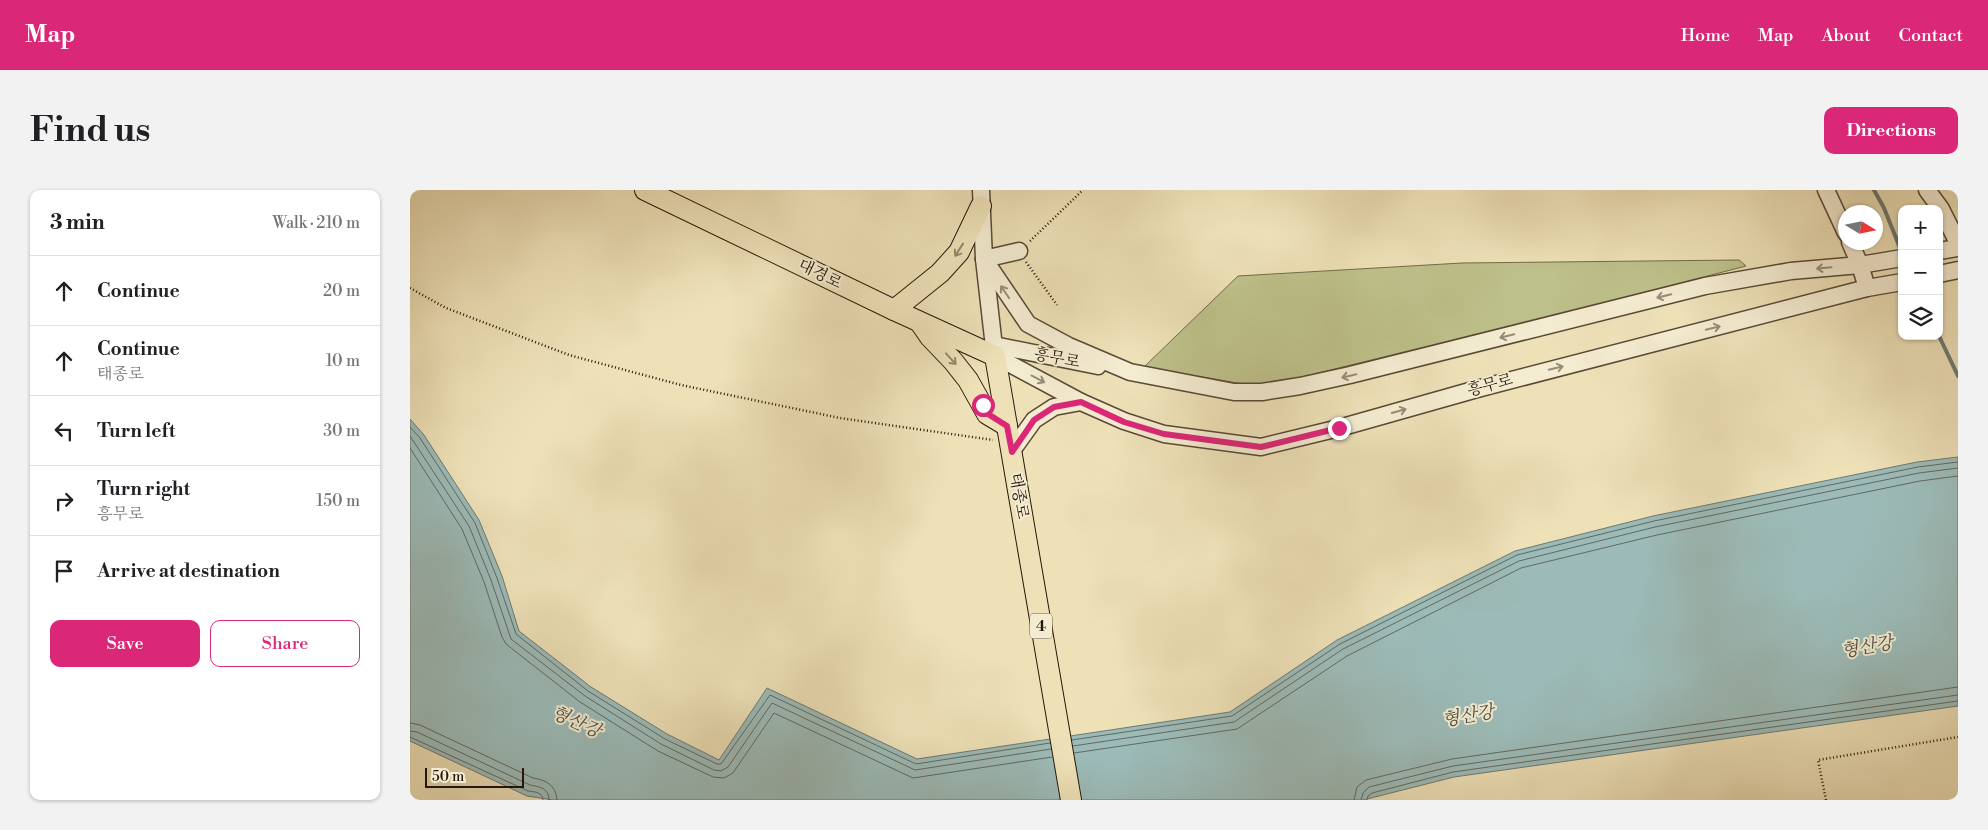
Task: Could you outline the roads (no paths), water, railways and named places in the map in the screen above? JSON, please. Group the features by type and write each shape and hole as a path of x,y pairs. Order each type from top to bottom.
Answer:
{"main road":[{"name":"대경로","path":"645,190 894,310 992,351"},
{"path":"894,310 940,273 959,252 981,198"},
{"path":"920,322 930,337 968,380 988,414 1010,440"},
{"name":"태종로","path":"992,351 1010,440 1071,800"}],"street":[{"path":"1826,190 1838,216"},
{"path":"1927,190 1942,209 1952,248"},
{"name":"태종로","path":"981,198 992,351"},
{"path":"1853,250 1867,288"},
{"path":"984,259 1018,251"},
{"name":"흥무로","path":"984,259 1028,324 1069,346 1130,372"},
{"name":"흥무로","path":"992,351 1130,372 1234,392 1262,392 1350,376 1705,286 1791,271 1860,265 1896,259"},
{"path":"1943,273 1958,270"},
{"name":"흥무로","path":"992,351 1081,402 1124,422 1164,434 1261,447 1867,288 1898,283"},
{"path":"1010,440 1034,420 1054,407 1081,402"}],"water":[{"name":"형산강","path":"410,419 424,435 479,520 502,576 519,631 591,687 667,734 719,760 767,688 917,759 1230,712 1337,640 1515,551 1653,516 1917,462 1958,457 1958,706 1454,777 1363,800 553,800 527,796 410,741"}],"waterway":[{"path":"1874,190 1884,208 1901,250"},
{"path":"1941,340 1958,376"}]}
